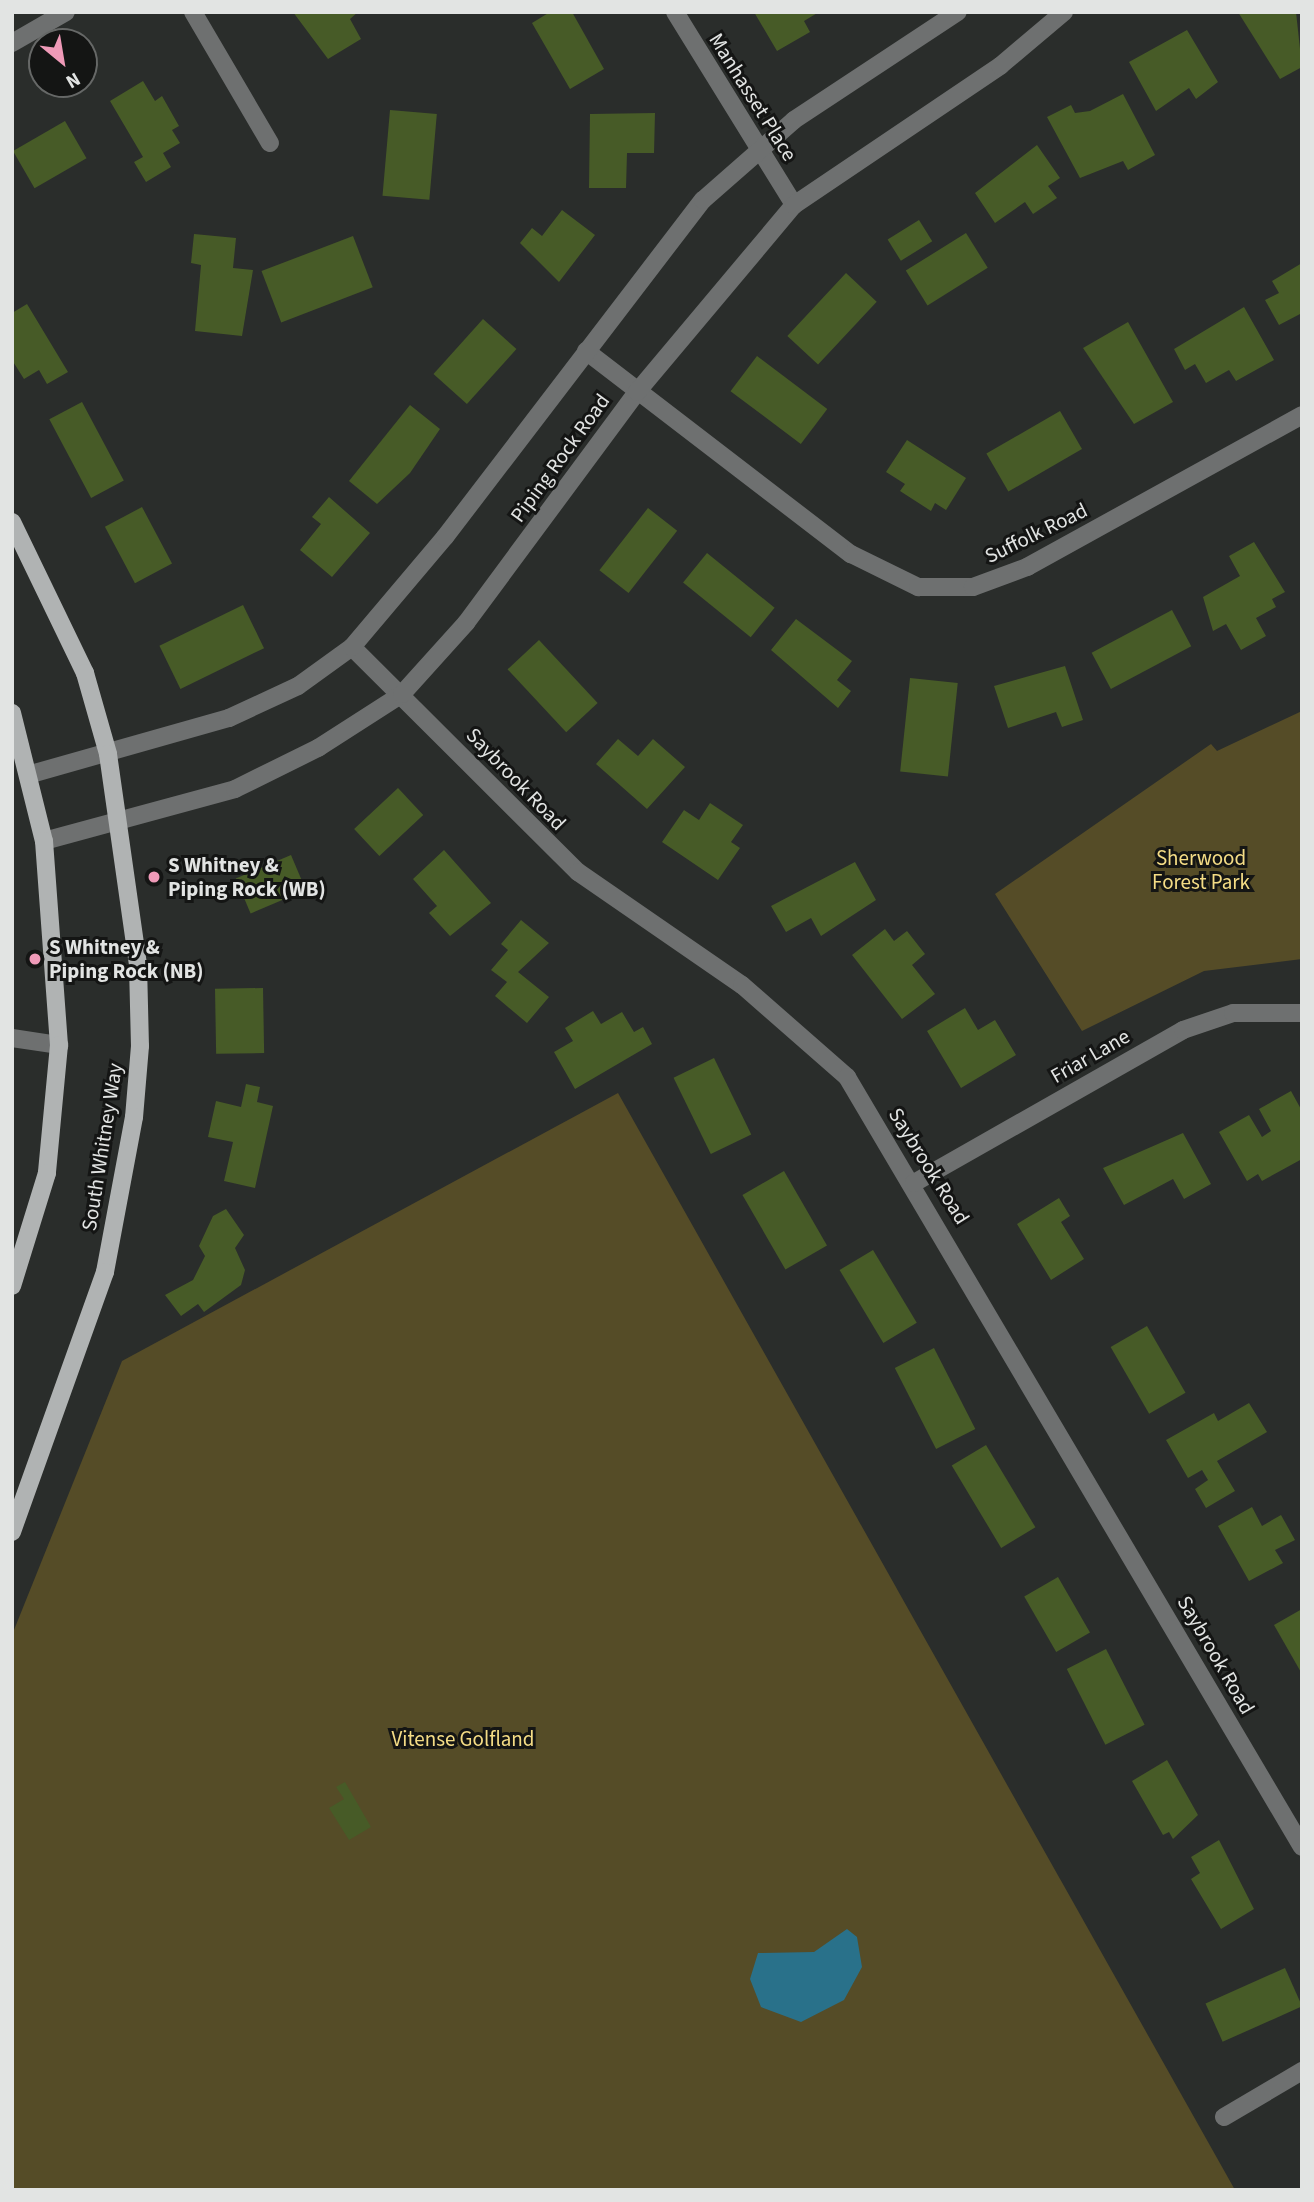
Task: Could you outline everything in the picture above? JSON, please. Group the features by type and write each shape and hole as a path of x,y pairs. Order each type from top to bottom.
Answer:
{"main road":[{"name":"South Whitney Way","path":"12,522 85,673 108,754 121,821 138,965 134,1117 105,1272 12,1532"},
{"path":"12,713 31,774 44,841 59,1045 47,1173 12,1286"}],"street":[{"path":"12,43 66,12"},
{"path":"193,12 270,143"},
{"name":"Manhasset Place","path":"675,12 757,152 794,205"},
{"name":"Piping Rock Road","path":"31,774 229,718 298,686 352,647 446,537 703,200 794,120 958,12"},
{"name":"Piping Rock Road","path":"44,841 235,789 318,748 402,694 466,622 637,392 794,205 1000,66 1063,12"},
{"name":"Suffolk Road","path":"586,351 851,554 918,587 973,587 1027,567 1302,415"},
{"name":"Saybrook Road","path":"352,647 578,872 742,985 847,1077 914,1183 1302,1847"},
{"name":"Friar Lane","path":"914,1183 1183,1030 1233,1013 1302,1013"},
{"path":"12,1038 59,1045"},
{"path":"1224,2117 1302,2071"}],"green space":[{"name":"Sherwood Forest Park","path":"1302,711 1302,959 1204,971 1082,1031 995,894 1211,744 1217,751"},
{"name":"Vitense Golfland","path":"618,1093 1235,2190 12,2190 12,1635 122,1361"}],"water":[{"path":"847,1929 857,1937 862,1967 844,2000 801,2022 761,2007 750,1979 758,1953 814,1952"}],"building":[{"path":"293,12 358,12 350,19 361,39 328,59"},
{"path":"550,12 572,12 604,69 570,89 532,23"},
{"path":"754,12 819,12 804,21 810,32 777,51"},
{"path":"1238,12 1296,12 1302,67 1280,79"},
{"path":"1187,30 1218,82 1196,99 1189,88 1156,111 1129,62"},
{"path":"143,81 155,101 162,96 179,126 172,130 180,143 163,153 171,167 146,182 134,162 143,157 110,101"},
{"path":"1123,94 1155,155 1128,170 1123,161 1080,178 1047,117 1071,105 1075,113 1090,111"},
{"path":"390,110 437,114 429,200 383,196"},
{"path":"655,113 654,153 627,153 626,188 589,188 590,114"},
{"path":"65,121 86,158 35,188 13,151"},
{"path":"1037,145 1060,178 1048,186 1057,198 1033,214 1025,202 995,223 975,193"},
{"path":"562,210 595,235 559,282 520,243 532,228 542,236"},
{"path":"919,220 932,241 901,261 888,240"},
{"path":"966,233 988,268 928,305 906,271"},
{"path":"194,234 236,238 233,268 253,270 242,336 195,331 201,265 191,263"},
{"path":"353,236 373,287 281,322 262,271"},
{"path":"1302,263 1302,313 1279,325 1265,300 1279,293 1272,281"},
{"path":"846,273 877,302 818,365 787,336"},
{"path":"27,304 68,372 47,384 39,370 24,379 12,360 12,313"},
{"path":"1244,307 1274,360 1236,381 1229,370 1206,383 1195,364 1185,370 1174,349"},
{"path":"483,319 516,349 467,404 433,374"},
{"path":"1128,322 1173,402 1134,424 1083,348"},
{"path":"757,356 827,409 801,444 731,391"},
{"path":"82,402 124,481 91,498 49,419"},
{"path":"410,405 440,429 410,473 377,504 349,481"},
{"path":"1060,411 1082,449 1008,492 986,454"},
{"path":"907,440 966,478 946,510 935,503 931,511 900,491 905,484 886,472"},
{"path":"329,497 370,533 332,577 300,550 321,524 312,517"},
{"path":"142,507 172,564 135,583 105,527"},
{"path":"648,508 677,531 629,593 599,570"},
{"path":"1254,542 1285,592 1272,599 1276,607 1256,618 1266,636 1241,650 1226,624 1213,631 1203,597 1240,576 1229,556"},
{"path":"707,553 775,608 751,637 683,583"},
{"path":"243,605 264,648 180,689 159,646"},
{"path":"1172,610 1191,646 1111,689 1092,653"},
{"path":"796,619 852,661 837,680 851,691 838,708 771,650"},
{"path":"539,640 598,703 566,732 508,669"},
{"path":"1065,666 1083,720 1062,727 1056,712 1008,728 994,686"},
{"path":"910,678 958,683 948,777 900,771"},
{"path":"618,739 638,756 653,739 685,767 647,809 596,764"},
{"path":"398,788 423,815 379,856 354,829"},
{"path":"710,803 743,825 731,842 740,848 718,880 662,842 684,810 699,820"},
{"path":"444,850 491,903 450,936 429,913 437,906 413,879"},
{"path":"291,855 306,890 251,913 236,878"},
{"path":"855,862 876,900 821,936 811,918 786,932 771,906"},
{"path":"521,920 549,943 518,972 549,997 527,1023 495,996 507,982 491,970 508,950 501,944"},
{"path":"885,929 894,941 907,931 925,954 912,965 935,994 902,1019 852,955"},
{"path":"263,988 264,1053 216,1054 215,989"},
{"path":"965,1008 978,1030 995,1020 1016,1055 961,1088 927,1031"},
{"path":"593,1011 601,1024 622,1012 634,1032 643,1027 652,1044 575,1089 554,1052 573,1041 565,1028"},
{"path":"714,1058 751,1134 711,1154 674,1078"},
{"path":"246,1084 260,1087 257,1102 273,1106 255,1188 224,1181 233,1142 208,1137 216,1101 241,1107"},
{"path":"1291,1091 1302,1111 1302,1159 1262,1181 1258,1174 1247,1181 1219,1132 1249,1115 1262,1137 1271,1131 1259,1109"},
{"path":"1183,1133 1211,1184 1184,1199 1173,1179 1124,1205 1103,1168"},
{"path":"784,1171 827,1245 785,1269 742,1195"},
{"path":"1059,1198 1070,1216 1061,1222 1084,1259 1051,1280 1017,1224"},
{"path":"226,1209 244,1235 235,1248 245,1270 241,1285 204,1312 198,1304 181,1316 165,1295 193,1280 205,1256 199,1246 213,1216"},
{"path":"873,1250 917,1323 883,1343 840,1270"},
{"path":"1147,1326 1186,1393 1149,1414 1111,1347"},
{"path":"934,1348 975,1429 936,1449 895,1368"},
{"path":"1249,1403 1267,1432 1217,1461 1235,1491 1206,1508 1195,1489 1208,1480 1202,1470 1188,1478 1166,1440 1214,1413 1218,1421"},
{"path":"986,1445 1035,1527 1001,1548 952,1466"},
{"path":"1252,1507 1262,1526 1281,1515 1295,1540 1275,1550 1283,1563 1249,1581 1218,1526"},
{"path":"1058,1577 1090,1632 1056,1652 1024,1596"},
{"path":"1302,1609 1302,1674 1274,1625"},
{"path":"1106,1649 1145,1725 1105,1745 1067,1669"},
{"path":"1167,1760 1198,1815 1173,1839 1169,1832 1163,1835 1132,1781"},
{"path":"345,1782 371,1827 349,1840 329,1808 344,1799 336,1787"},
{"path":"1219,1840 1254,1909 1221,1929 1191,1879 1200,1873 1191,1857"},
{"path":"1285,1968 1302,2006 1223,2042 1206,2003"}],"place":[{"name":"S Whitney & Piping Rock (WB)","path":"154,877"},
{"name":"S Whitney & Piping Rock (NB)","path":"35,959"}]}
